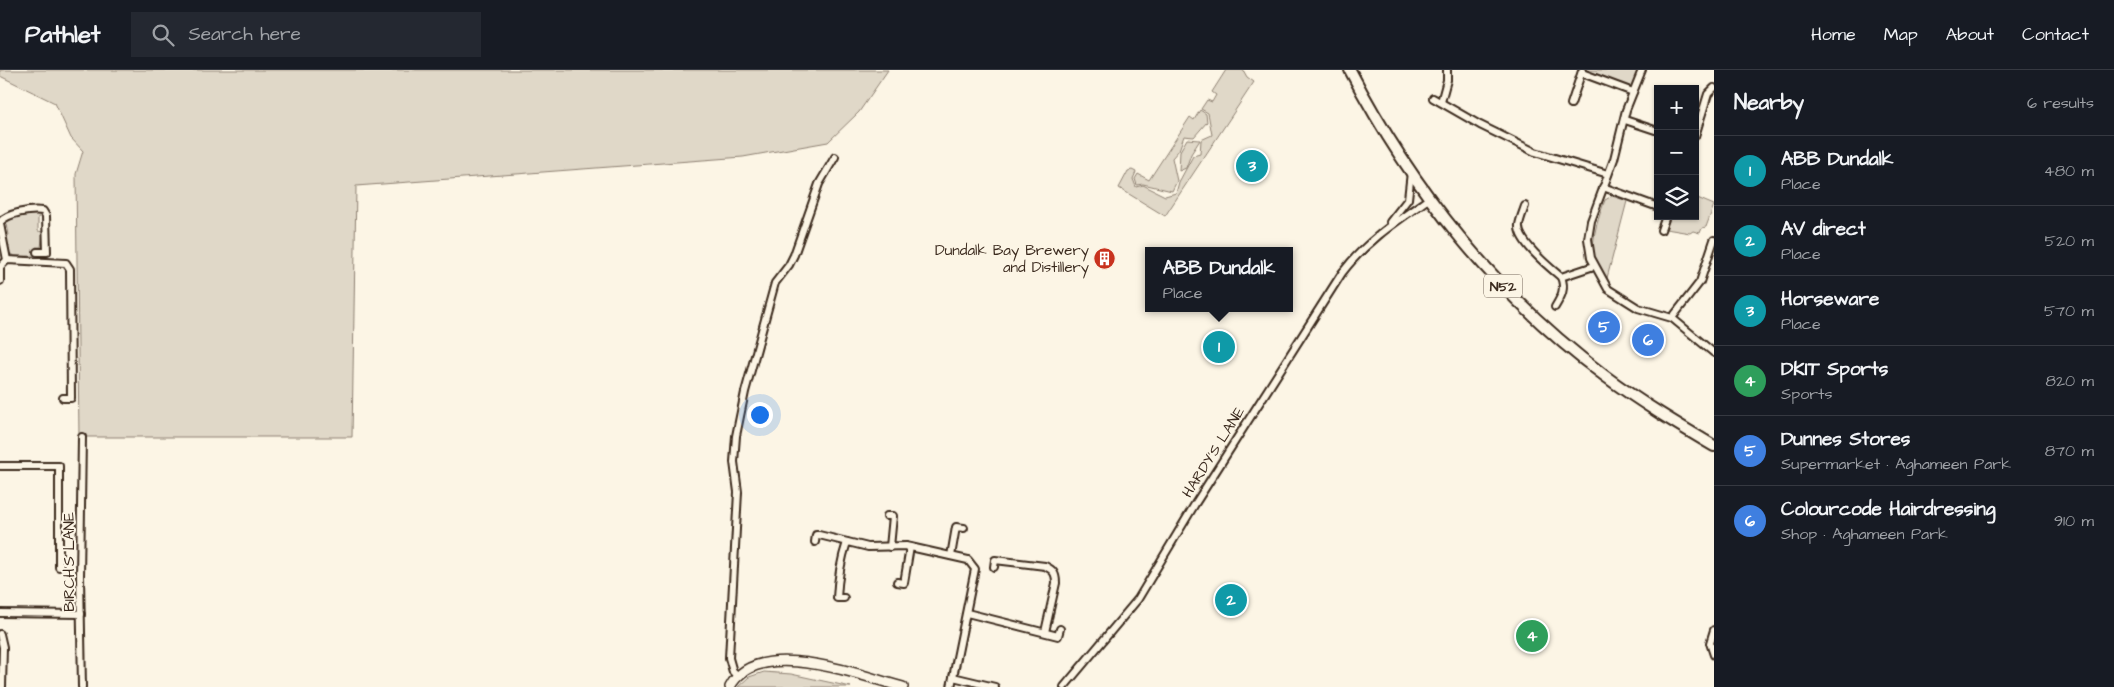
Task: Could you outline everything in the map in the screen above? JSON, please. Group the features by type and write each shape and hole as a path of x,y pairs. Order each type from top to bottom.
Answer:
{"main road":[{"name":"N52","path":"1350,70 1375,117 1411,172 1468,248 1518,302 1562,342 1640,401 1714,446"},
{"path":"730,687 737,676 746,669 756,665 785,661 802,662 903,687"}],"street":[{"path":"1441,102 1447,80 1447,70"},
{"path":"1642,70 1591,221 1588,239 1591,258 1608,289 1638,308 1672,318 1714,353"},
{"path":"1572,104 1582,72 1633,92"},
{"path":"1697,130 1708,94 1714,88"},
{"path":"1433,98 1535,152 1608,174"},
{"path":"1625,120 1654,130"},
{"path":"737,676 733,672 729,658 738,492 734,462 736,436 745,392 775,283 794,255 819,184 835,157"},
{"name":"HARDY'S LANE","path":"1064,687 1138,599 1195,504 1317,310 1354,257 1382,231 1408,199 1411,172"},
{"path":"1603,187 1654,206"},
{"name":"HARDY'S LANE","path":"1382,231 1430,198"},
{"path":"1525,206 1518,226 1520,236 1561,277 1564,285 1561,297 1554,307"},
{"path":"7,260 0,223 4,218 34,210 42,211 46,216 47,252 37,252"},
{"path":"1661,230 1665,220"},
{"path":"1672,318 1700,282 1714,240"},
{"path":"0,281 0,267 7,260 66,263 70,269 72,398 63,398"},
{"path":"1561,277 1594,266"},
{"name":"BIRCH'S LANE","path":"82,437 80,577 82,687"},
{"path":"0,466 59,466 58,567"},
{"path":"887,516 892,516 890,547"},
{"path":"951,556 956,527 964,528"},
{"path":"815,542 816,535 868,547 910,547 968,560 975,569 951,687"},
{"path":"844,598 837,598 842,559 848,542"},
{"path":"897,582 904,583 910,547"},
{"path":"994,567 995,560 1045,566 1056,574 1056,583 1045,632"},
{"path":"0,613 82,614"},
{"path":"967,613 1058,636 1060,629"},
{"path":"1714,630 1710,643 1714,655"},
{"path":"0,634 3,647 2,687"},
{"path":"953,677 995,687"}],"shaded area":[{"path":"0,70 888,70 859,112 828,142 743,157 356,186 352,437 79,437 76,174 83,151 71,138 55,103 0,76"},
{"path":"1226,70 1243,70 1247,77 1254,82 1165,216 1119,188 1128,171 1132,170 1136,172 1133,179 1136,187 1143,185 1165,196 1176,193 1179,182 1193,156 1200,154 1201,140 1212,135 1208,113 1201,109 1207,100 1212,102 1216,95 1212,92"},
{"path":"1586,70 1640,70 1633,89"},
{"path":"1200,110 1206,114 1207,122 1194,137 1184,136 1179,150 1172,158 1177,181 1172,191 1143,184 1137,185 1135,179 1138,174 1149,180 1190,117 1194,120"},
{"path":"1187,139 1200,140 1191,154 1186,168 1179,171 1180,151"},
{"path":"1612,196 1627,201 1607,278 1599,271 1593,252 1598,219 1605,200"},
{"path":"1699,199 1714,205 1706,227 1702,228 1700,233 1666,229 1669,220 1699,220"},
{"path":"37,211 43,215 43,217 38,217 38,231 43,232 41,247 36,247 35,256 14,256 8,252 5,236 9,235 7,224 2,224 5,219"},
{"path":"764,672 791,674 851,687 738,687 749,677"}],"place":[{"name":"Horseware","path":"1252,166"},
{"name":"Dundalk Bay Brewery and Distillery","path":"1105,259"},
{"name":"Dunnes Stores","path":"1604,327"},
{"name":"Colourcode Hairdressing","path":"1648,340"},
{"name":"ABB Dundalk","path":"1219,347"},
{"name":"AV direct","path":"1231,600"},
{"name":"DKIT Sports","path":"1532,636"}]}
